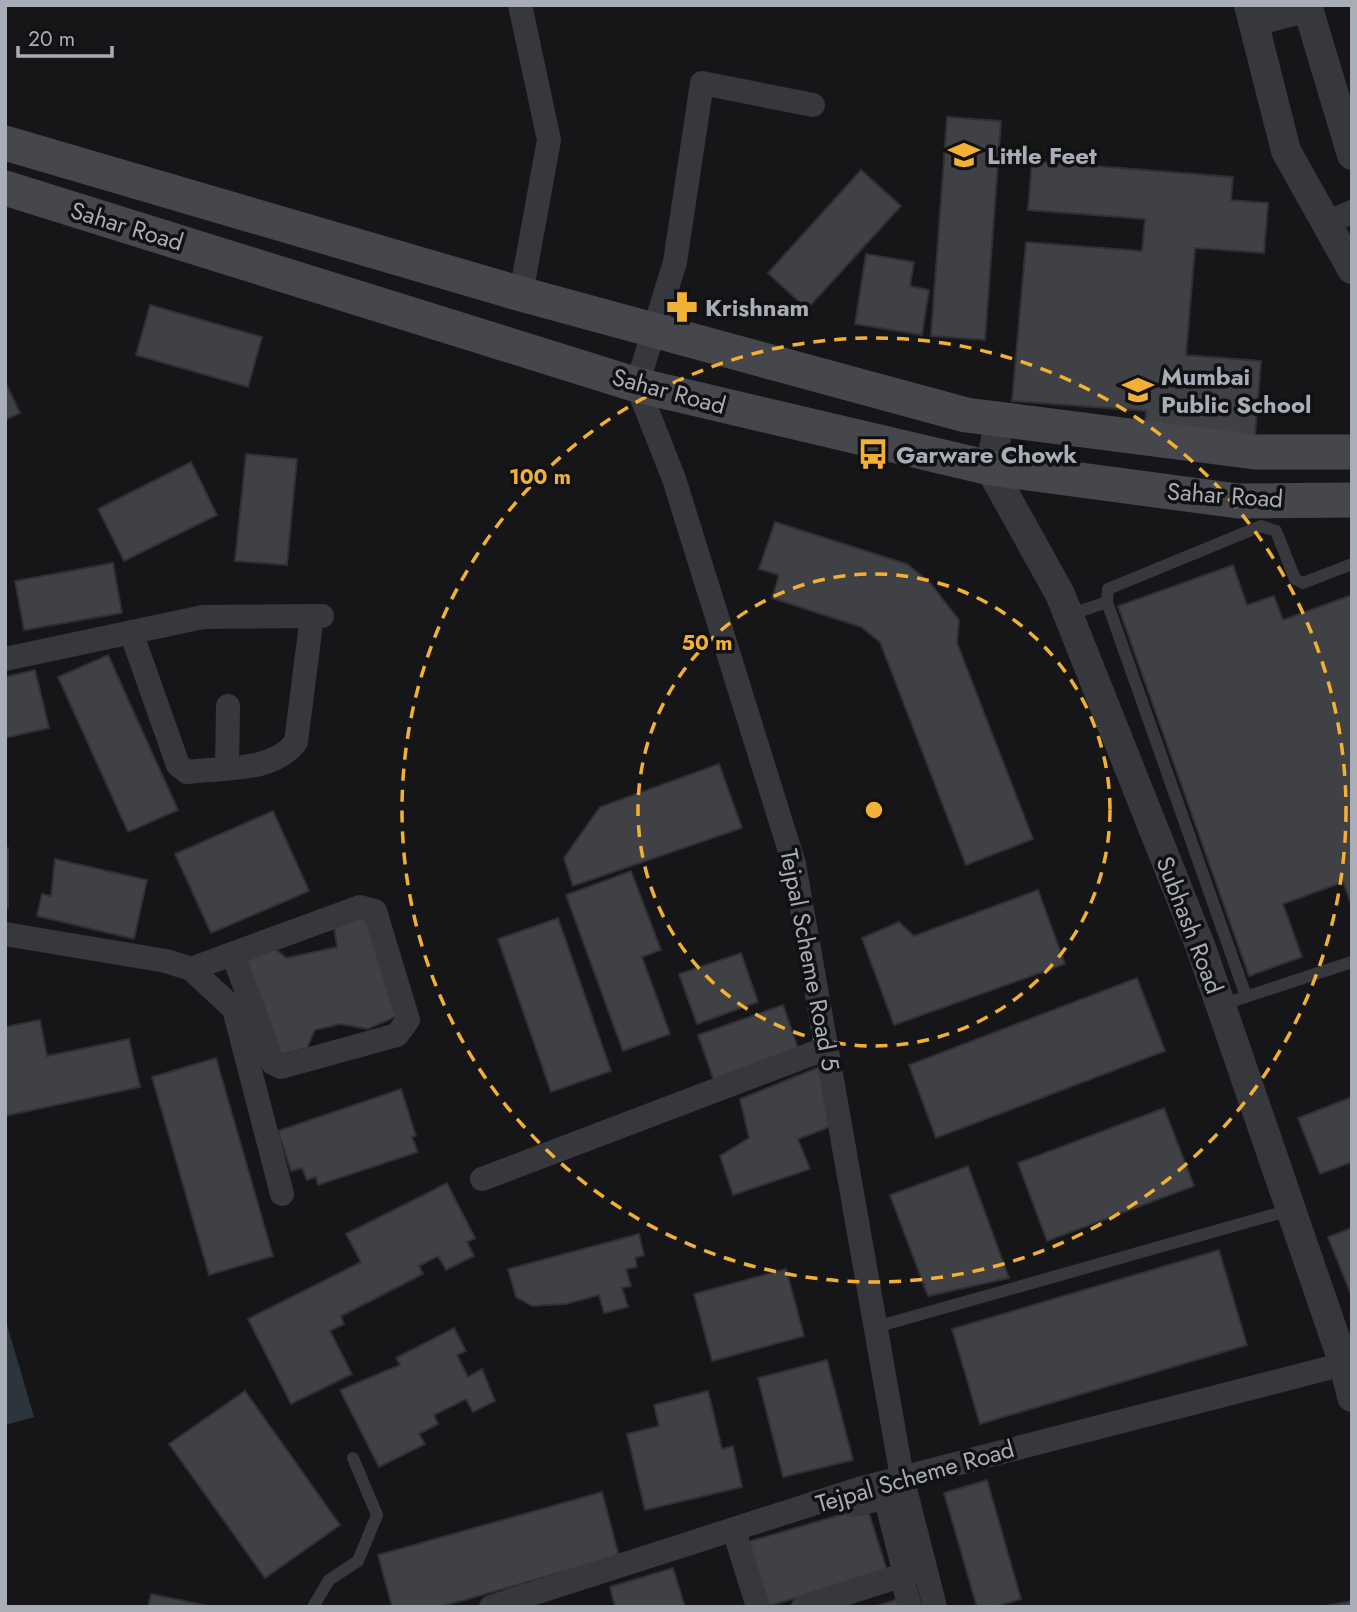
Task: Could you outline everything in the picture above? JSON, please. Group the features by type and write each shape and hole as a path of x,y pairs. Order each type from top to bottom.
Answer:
{"main road":[{"name":"Sahar Road","path":"5,143 521,294 966,415 1255,452 1352,452"},
{"name":"Sahar Road","path":"5,188 637,385 990,468 1238,501 1352,500"}],"street":[{"path":"520,5 549,140 521,294"},
{"path":"1352,155 1307,6 1251,13 1286,151 1339,218 1352,269"},
{"path":"637,385 675,262 702,83 813,105"},
{"name":"Tejpal Scheme Road 5","path":"637,385 674,479 794,864 902,1477 915,1584 935,1607"},
{"path":"990,468 1000,419"},
{"name":"Subhash Road","path":"990,468 1060,594 1233,1000 1291,1210 1344,1364 1352,1397"},
{"path":"5,659 131,632 202,617 317,616 296,742 288,752 273,762 187,772 177,765 131,632"},
{"path":"227,767 228,706"},
{"path":"5,934 125,953 191,969 234,1009 273,1063 281,1067 397,1035 408,1020 375,911 360,907 191,969"},
{"path":"233,954 282,1194"},
{"path":"482,1179 827,1048"},
{"name":"Tejpal Scheme Road","path":"499,1605 736,1535 864,1494 902,1477 1344,1364"},
{"path":"864,1494 884,1499 887,1504 915,1584"},
{"path":"736,1535 758,1607"},
{"path":"803,1607 915,1584"},
{"path":"848,1607 915,1584"}],"lane":[{"path":"1352,564 1303,583 1295,579 1276,531 1261,526 1108,589 1107,602 1233,1000 1352,962"},
{"path":"1069,615 1107,602"},
{"path":"876,1327 1291,1210"},
{"path":"313,1607 329,1580 358,1561 377,1515 353,1458"}],"shaded area":[{"path":"5,1318 34,1417 5,1425"}],"building":[{"path":"947,117 1001,121 985,340 931,336"},
{"path":"1032,161 1233,177 1231,200 1268,203 1264,253 1195,248 1186,355 1261,361 1255,435 1145,426 1146,411 1012,401 1026,242 1142,251 1145,219 1028,210"},
{"path":"861,170 901,206 807,309 768,273"},
{"path":"866,254 914,262 910,286 929,290 922,335 855,324"},
{"path":"150,305 262,337 248,387 136,355"},
{"path":"5,381 20,413 5,420"},
{"path":"246,454 297,459 287,565 235,561"},
{"path":"191,462 217,515 124,561 98,509"},
{"path":"775,522 907,564 930,583 959,620 957,643 1033,839 966,865 880,642 861,627 772,598 779,575 759,569"},
{"path":"113,563 122,613 24,630 15,581"},
{"path":"1233,565 1247,605 1274,596 1283,620 1352,595 1352,907 1343,882 1283,904 1302,957 1249,976 1118,606"},
{"path":"108,655 178,810 128,832 58,677"},
{"path":"35,670 49,728 5,738 5,677"},
{"path":"719,764 742,828 573,886 564,858 600,807"},
{"path":"273,811 309,891 211,933 175,854"},
{"path":"5,848 8,848 8,908 5,908"},
{"path":"55,859 147,880 134,939 37,916 42,894 51,896"},
{"path":"631,871 661,950 642,957 670,1034 623,1051 566,895"},
{"path":"1038,890 1065,964 894,1025 862,938 899,922 914,936"},
{"path":"368,913 401,1014 368,1029 340,1024 315,1030 307,1048 276,1056 243,955 276,949 286,958 337,947 333,920"},
{"path":"558,918 611,1071 551,1092 498,939"},
{"path":"741,953 758,1002 697,1024 679,974"},
{"path":"1137,978 1165,1051 936,1138 909,1065"},
{"path":"783,1005 799,1051 714,1081 698,1035"},
{"path":"40,1020 47,1056 129,1039 140,1087 5,1116 5,1027"},
{"path":"216,1058 273,1256 209,1275 152,1077"},
{"path":"822,1066 832,1126 798,1139 810,1169 733,1195 720,1156 749,1138 740,1099"},
{"path":"401,1089 416,1136 412,1137 418,1152 318,1185 316,1177 307,1180 302,1168 291,1171 278,1131"},
{"path":"1352,1097 1352,1162 1320,1174 1298,1118"},
{"path":"1164,1108 1194,1186 1047,1241 1018,1163"},
{"path":"968,1166 1009,1278 928,1296 890,1195"},
{"path":"447,1183 475,1238 467,1242 474,1256 446,1270 438,1256 419,1266 423,1274 341,1316 344,1324 330,1331 352,1374 291,1404 248,1319 361,1262 346,1234"},
{"path":"1352,1228 1352,1297 1328,1237"},
{"path":"639,1234 644,1255 635,1258 637,1267 626,1269 631,1286 622,1288 628,1307 604,1313 599,1295 566,1304 532,1306 516,1297 508,1269"},
{"path":"1219,1250 1247,1345 980,1424 952,1329"},
{"path":"786,1269 804,1336 712,1361 694,1294"},
{"path":"454,1328 466,1351 457,1355 468,1377 482,1369 495,1401 473,1412 466,1399 434,1415 438,1424 419,1434 425,1444 379,1467 340,1390 400,1365 396,1358"},
{"path":"827,1360 853,1460 783,1477 758,1378"},
{"path":"245,1391 340,1525 265,1578 169,1444"},
{"path":"708,1391 722,1449 733,1446 742,1487 645,1510 627,1434 659,1426 654,1405"},
{"path":"987,1480 1021,1599 995,1607 977,1607 944,1493"},
{"path":"602,1492 619,1556 440,1607 392,1607 378,1555"},
{"path":"867,1507 887,1570 766,1607 744,1543"},
{"path":"673,1568 685,1607 615,1607 610,1587"},
{"path":"151,1594 213,1607 148,1607"},
{"path":"904,1597 907,1607 874,1607"},
{"path":"1352,1601 1352,1607 1319,1607"}],"place":[{"name":"Little Feet","path":"964,155"},
{"name":"Krishnam","path":"682,307"},
{"name":"Mumbai Public School","path":"1138,390"},
{"name":"Garware Chowk","path":"873,454"}]}
